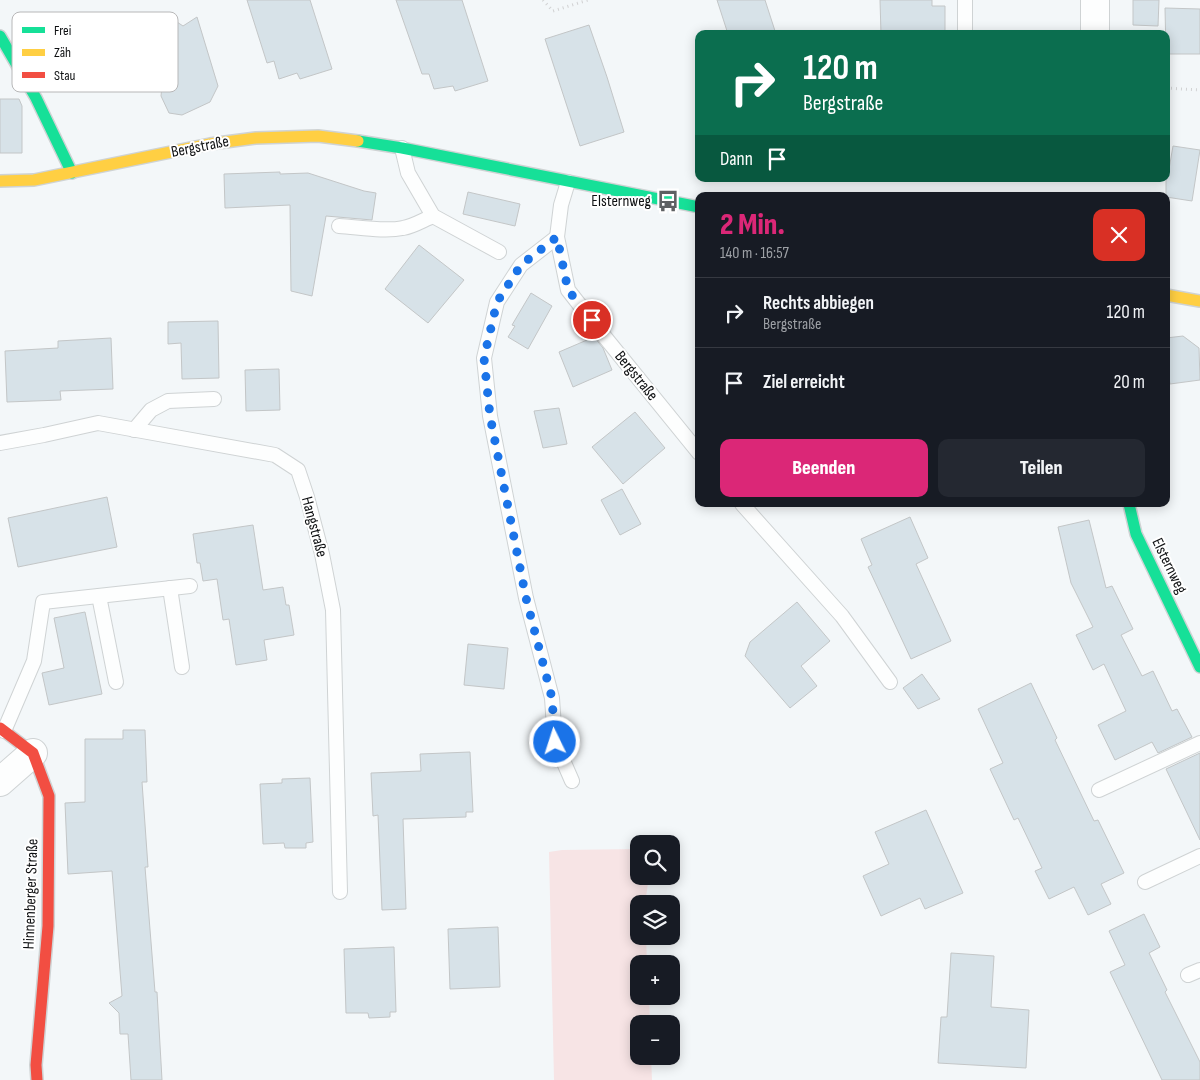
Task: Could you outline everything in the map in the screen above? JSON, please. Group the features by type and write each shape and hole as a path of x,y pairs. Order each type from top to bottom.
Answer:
{"street":[{"path":"1095,0 1095,30"},
{"path":"0,36 12,57"},
{"path":"33,92 72,173"},
{"name":"Bergstraße","path":"0,181 34,180 210,144 256,138 318,136 343,138 402,148 695,206"},
{"path":"1170,296 1200,301"},
{"name":"Elsternweg","path":"1130,507 1136,534 1200,667"},
{"path":"0,782 33,753 2,730"},
{"name":"Hinnenberger Straße","path":"33,753 49,796 48,926 36,1065 37,1080"}],"lane":[{"path":"965,0 965,30"},
{"path":"402,148 408,173 433,216 499,252"},
{"name":"Bergstraße","path":"568,182 561,205 557,237 568,290 695,448"},
{"path":"339,226 402,228 410,227 433,216"},
{"path":"557,237 521,265 497,302 484,358 490,416 526,598 552,698 555,742 572,781"},
{"path":"134,430 152,410 168,401 214,399"},
{"name":"Hangstraße","path":"0,443 98,423 275,455 298,470 307,496 322,554 333,610 340,892"},
{"path":"745,507 842,616 890,682"},
{"path":"2,730 34,661 43,602 190,586"},
{"path":"170,588 182,668"},
{"path":"99,596 116,682"},
{"path":"1099,790 1200,743"},
{"path":"1145,882 1200,856"}],"path":[{"path":"543,0 553,12 588,0"},
{"path":"1170,88 1200,90"}],"shaded area":[{"path":"630,849 630,885 648,885 646,895 630,895 630,945 646,945 647,955 630,955 630,1005 649,1005 650,1015 630,1015 630,1065 651,1065 652,1080 554,1080 549,852 562,850"}],"building":[{"path":"247,0 310,0 332,69 300,79 297,73 279,79 274,61 267,63"},
{"path":"396,0 462,0 488,81 455,91 453,86 434,89 429,74 422,74"},
{"path":"717,0 765,0 775,30 727,30"},
{"path":"880,0 932,0 932,6 945,6 945,30 881,30"},
{"path":"1133,0 1159,0 1158,26 1133,25"},
{"path":"1165,8 1200,9 1200,54 1170,54 1170,30 1165,30"},
{"path":"197,17 218,86 210,102 182,115 169,113 161,96 161,92 178,92 178,23 183,26"},
{"path":"589,25 624,132 580,146 545,39"},
{"path":"0,99 19,99 22,106 22,153 0,153"},
{"path":"1173,146 1200,150 1192,201 1170,198 1170,192 1166,192 1166,182 1170,182 1170,163"},
{"path":"280,172 280,174 308,173 376,193 372,220 326,216 312,296 291,291 290,205 225,208 224,174"},
{"path":"468,192 520,204 515,226 463,214"},
{"path":"419,245 464,280 428,323 385,289"},
{"path":"531,293 552,306 528,349 508,337 515,326 512,325"},
{"path":"218,321 219,378 182,379 181,343 168,344 168,322"},
{"path":"1183,336 1199,348 1200,380 1170,384 1170,338"},
{"path":"594,337 603,348 612,370 573,387 559,352"},
{"path":"111,338 113,389 60,391 61,400 7,402 5,351 58,348 58,341"},
{"path":"279,369 280,410 246,411 245,370"},
{"path":"559,408 567,444 543,448 534,411"},
{"path":"635,412 665,448 623,484 592,447"},
{"path":"622,489 641,524 620,535 601,500"},
{"path":"107,497 117,547 18,567 8,518"},
{"path":"910,517 928,558 916,564 951,641 911,659 868,567 872,565 861,539"},
{"path":"1089,520 1106,588 1112,586 1133,629 1121,635 1142,676 1153,671 1172,711 1177,709 1192,737 1158,753 1152,742 1115,760 1098,725 1126,711 1104,664 1093,670 1076,635 1093,627 1071,583 1058,527"},
{"path":"253,525 263,590 283,587 286,605 289,605 294,635 264,640 267,660 236,665 229,619 223,620 217,579 203,581 200,563 197,563 193,534"},
{"path":"797,602 830,641 801,666 817,686 790,708 745,656 750,642"},
{"path":"85,612 102,694 49,705 42,673 64,668 54,618"},
{"path":"468,644 508,648 504,689 464,685"},
{"path":"922,674 940,699 918,709 903,688"},
{"path":"1031,683 1057,738 1055,740 1094,821 1098,820 1124,873 1101,884 1111,904 1088,915 1074,887 1049,899 1035,871 1042,868 1018,818 1014,820 990,769 1003,763 978,709"},
{"path":"123,730 145,730 147,782 142,782 148,867 145,867 155,992 157,992 162,1080 131,1080 128,1034 120,1034 119,1013 109,1003 122,996 112,871 68,874 65,803 85,802 85,739 123,739"},
{"path":"470,752 473,812 466,812 466,817 403,819 406,909 382,910 378,815 373,816 371,773 421,771 420,754"},
{"path":"1200,753 1200,840 1166,769"},
{"path":"310,778 313,842 306,843 306,848 285,848 284,843 263,844 260,784 282,783 282,779"},
{"path":"926,810 963,893 925,909 920,898 881,916 863,876 889,864 875,832"},
{"path":"1144,914 1160,947 1149,953 1167,990 1165,992 1200,1062 1200,1080 1162,1080 1110,972 1125,965 1109,931"},
{"path":"498,927 500,987 450,989 448,929"},
{"path":"394,947 396,1012 390,1012 390,1017 369,1018 368,1013 346,1013 344,949"},
{"path":"951,953 994,956 991,1007 1029,1010 1026,1068 938,1063 941,1017 947,1017"}],"traffic: fast":[{"path":"0,36 12,57"},
{"path":"33,92 72,173"},
{"path":"358,141 695,206"},
{"path":"1130,507 1136,534 1200,667"}],"traffic: slow":[{"path":"0,181 34,180 210,144 256,138 318,136 358,141"},
{"path":"1170,296 1200,301"}],"traffic: jam":[{"path":"0,728 33,753 49,796 48,926 36,1065 37,1080"}],"place":[{"name":"Elsternweg","path":"668,201"}],"route":[{"path":"555,742 552,698 526,598 490,416 484,358 497,302 521,265 557,237 568,290 592,320"}]}
